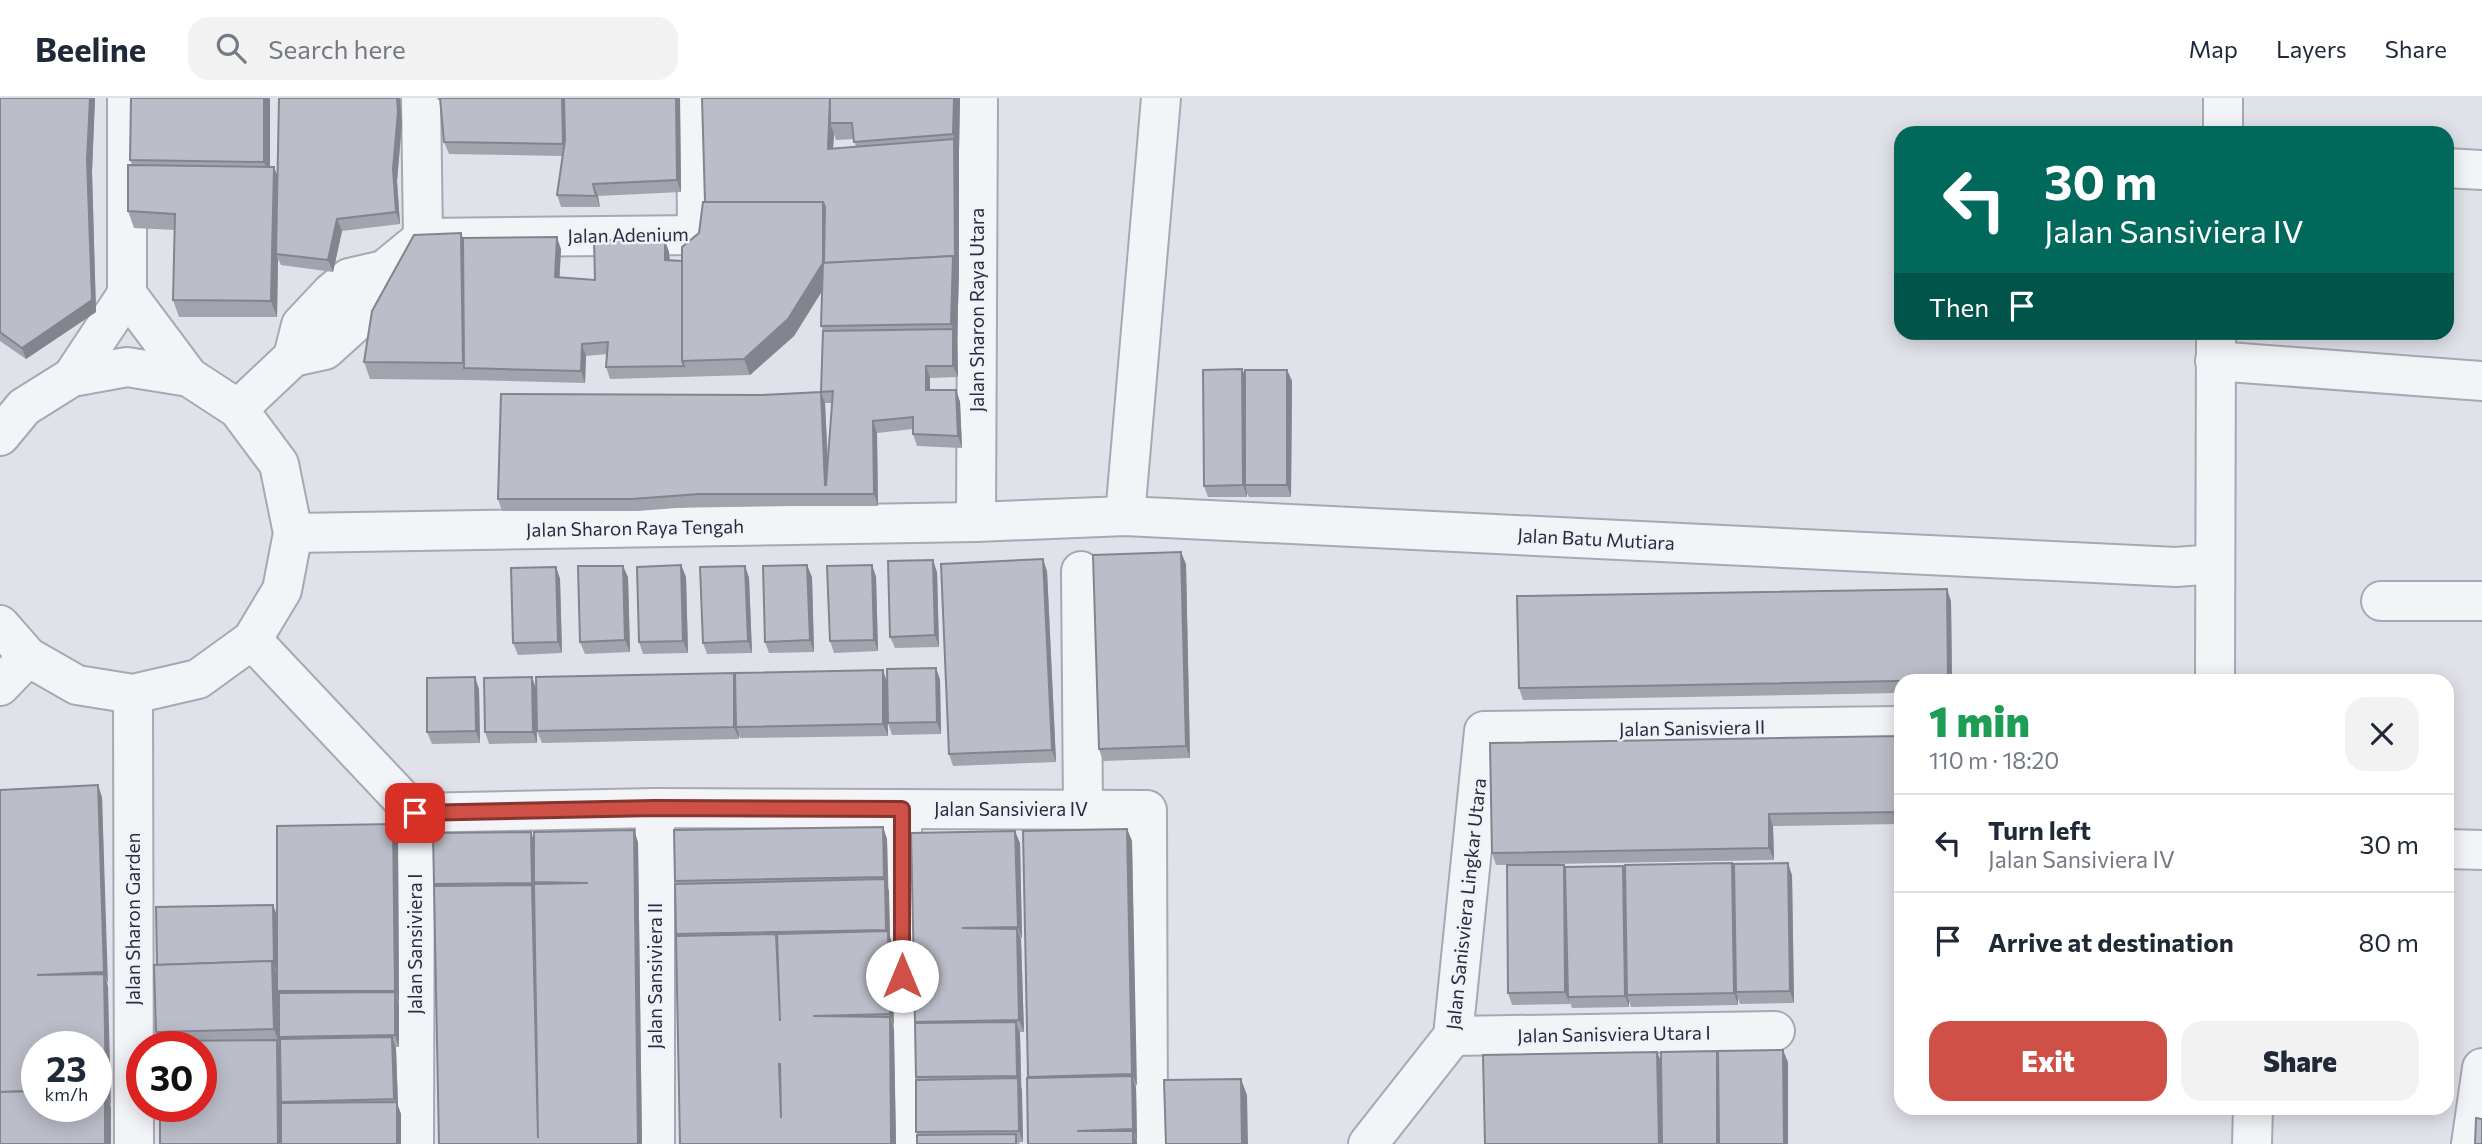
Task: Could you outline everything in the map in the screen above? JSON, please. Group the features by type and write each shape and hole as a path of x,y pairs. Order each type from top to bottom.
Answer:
{"street":[{"path":"72,377 127,294 127,98"},
{"path":"238,410 293,357 325,350 357,321 384,270 423,238 421,98"},
{"name":"Jalan Adenium","path":"423,238 697,235 696,98"},
{"name":"Jalan Sharon Raya Utara","path":"976,522 978,98"},
{"path":"1125,516 1161,98"},
{"path":"2223,126 2224,98"},
{"path":"2454,168 2482,170"},
{"path":"0,625 28,657 77,685 133,694 198,679 251,640 282,590 293,533 279,464 238,410 189,377 127,294"},
{"path":"2215,674 2216,347 2482,381"},
{"path":"0,436 12,395 72,377 127,367 189,377"},
{"name":"Jalan Batu Mutiara","path":"976,522 1125,516 2176,567 2215,564"},
{"name":"Jalan Sharon Raya Tengah","path":"293,533 976,522"},
{"path":"1082,571 1083,809"},
{"path":"2381,601 2482,601"},
{"path":"251,640 415,813"},
{"path":"0,685 28,657"},
{"name":"Jalan Sharon Garden","path":"133,694 134,1144"},
{"name":"Jalan Sanisviera II","path":"1485,731 1894,726"},
{"name":"Jalan Sanisviera Lingkar Utara","path":"1368,1144 1453,1036 1485,731"},
{"name":"Jalan Sansiviera IV","path":"415,813 655,808 1147,810 1148,1144"},
{"name":"Jalan Sansiviera II","path":"655,808 655,1144"},
{"path":"902,809 903,1144"},
{"name":"Jalan Sansiviera I","path":"414,1144 415,813"},
{"path":"2454,849 2482,850"},
{"name":"Jalan Sanisviera Utara I","path":"1453,1036 1775,1031"},
{"path":"2471,1144 2482,1068"},
{"path":"1398,1144 1402,1103"},
{"path":"2252,1144 2253,1115"}],"building":[{"path":"0,98 90,98 87,160 92,300 22,348 0,332"},
{"path":"131,98 264,98 264,162 130,160"},
{"path":"279,98 397,98 393,169 396,212 337,219 328,260 276,254"},
{"path":"440,98 562,98 563,144 444,142"},
{"path":"564,98 676,98 677,180 593,184 596,196 557,195 565,140"},
{"path":"702,98 830,98 828,149 954,139 955,261 953,256 824,263 823,202 705,202"},
{"path":"830,98 954,98 953,134 854,142 852,123 830,123"},
{"path":"128,165 274,167 271,301 173,300 175,214 128,211"},
{"path":"703,202 823,202 823,263 788,319 744,359 682,361 682,247 699,233"},
{"path":"461,233 463,363 364,362 372,311 414,235"},
{"path":"557,237 555,277 595,280 594,240 665,241 665,260 682,261 684,366 606,367 608,342 582,344 581,371 464,368 463,238"},
{"path":"953,256 951,324 821,326 823,263"},
{"path":"953,329 953,366 926,366 926,390 956,390 958,436 913,434 913,417 873,421 874,494 699,494 632,499 498,499 501,394 760,395 821,392 823,331","holes":["833,391 826,485 825,485 821,392"]},
{"path":"1242,369 1243,485 1204,486 1203,370"},
{"path":"1245,370 1287,370 1287,485 1245,485"},
{"path":"1181,552 1186,746 1099,749 1093,555"},
{"path":"1043,559 1052,750 949,754 941,564"},
{"path":"933,560 935,635 890,637 888,561"},
{"path":"681,565 683,641 639,642 637,567"},
{"path":"807,565 810,640 765,642 763,566"},
{"path":"872,565 874,640 830,641 827,566"},
{"path":"578,566 623,566 625,640 580,642"},
{"path":"745,566 748,641 703,643 700,567"},
{"path":"556,567 558,642 513,643 511,568"},
{"path":"1947,589 1948,674 1894,674 1894,681 1519,688 1517,596"},
{"path":"936,668 937,722 888,723 887,669"},
{"path":"883,670 883,724 736,727 735,673"},
{"path":"734,673 734,727 537,731 536,677"},
{"path":"475,677 476,731 427,732 427,678"},
{"path":"532,677 533,732 485,732 484,678"},
{"path":"1894,736 1894,812 1769,814 1769,848 1492,853 1490,743"},
{"path":"98,785 104,972 37,975 104,974 105,1031 21,1031 21,1091 0,1092 0,790"},
{"path":"393,824 395,991 277,991 277,826"},
{"path":"883,827 884,877 675,881 674,830"},
{"path":"1127,829 1132,1074 1028,1077 1023,831"},
{"path":"634,830 638,1144 439,1144 434,886 532,885 538,1138 534,884 588,883 534,882 534,832"},
{"path":"1015,831 1018,927 962,928 1017,929 1019,1020 915,1022 911,833"},
{"path":"531,832 532,883 434,884 433,833"},
{"path":"1732,863 1734,993 1627,995 1625,865"},
{"path":"1788,863 1790,991 1736,992 1734,864"},
{"path":"1507,865 1564,865 1565,992 1508,993"},
{"path":"1623,866 1625,996 1568,997 1565,867"},
{"path":"885,879 886,930 676,934 675,884"},
{"path":"273,905 274,964 272,961 157,965 156,907"},
{"path":"888,931 890,1014 813,1016 890,1017 891,1144 680,1144 676,936 776,934 780,1021 777,934"},
{"path":"272,961 274,1029 156,1031 154,965"},
{"path":"395,992 395,1035 279,1037 279,993"},
{"path":"1016,1022 1017,1076 916,1077 915,1023"},
{"path":"392,1037 394,1099 281,1102 280,1039"},
{"path":"277,1040 278,1144 160,1144 160,1122 217,1122 217,1041"},
{"path":"1783,1050 1784,1144 1719,1144 1718,1051"},
{"path":"1717,1051 1717,1144 1662,1144 1661,1052"},
{"path":"1657,1052 1659,1144 1485,1144 1483,1055"},
{"path":"1132,1076 1133,1129 1077,1131 1133,1131 1133,1144 1028,1144 1027,1078"},
{"path":"1018,1078 1019,1131 916,1132 916,1080"},
{"path":"1241,1079 1242,1144 1166,1144 1164,1080"},
{"path":"21,1091 21,1122 105,1122 105,1144 0,1144 0,1092"},
{"path":"397,1102 397,1144 281,1144 281,1103"},
{"path":"2476,1118 2482,1119 2482,1144 2475,1144"},
{"path":"1016,1134 1016,1144 917,1144 917,1135"}],"route":[{"path":"415,813 655,808 902,809 902,976"}]}
